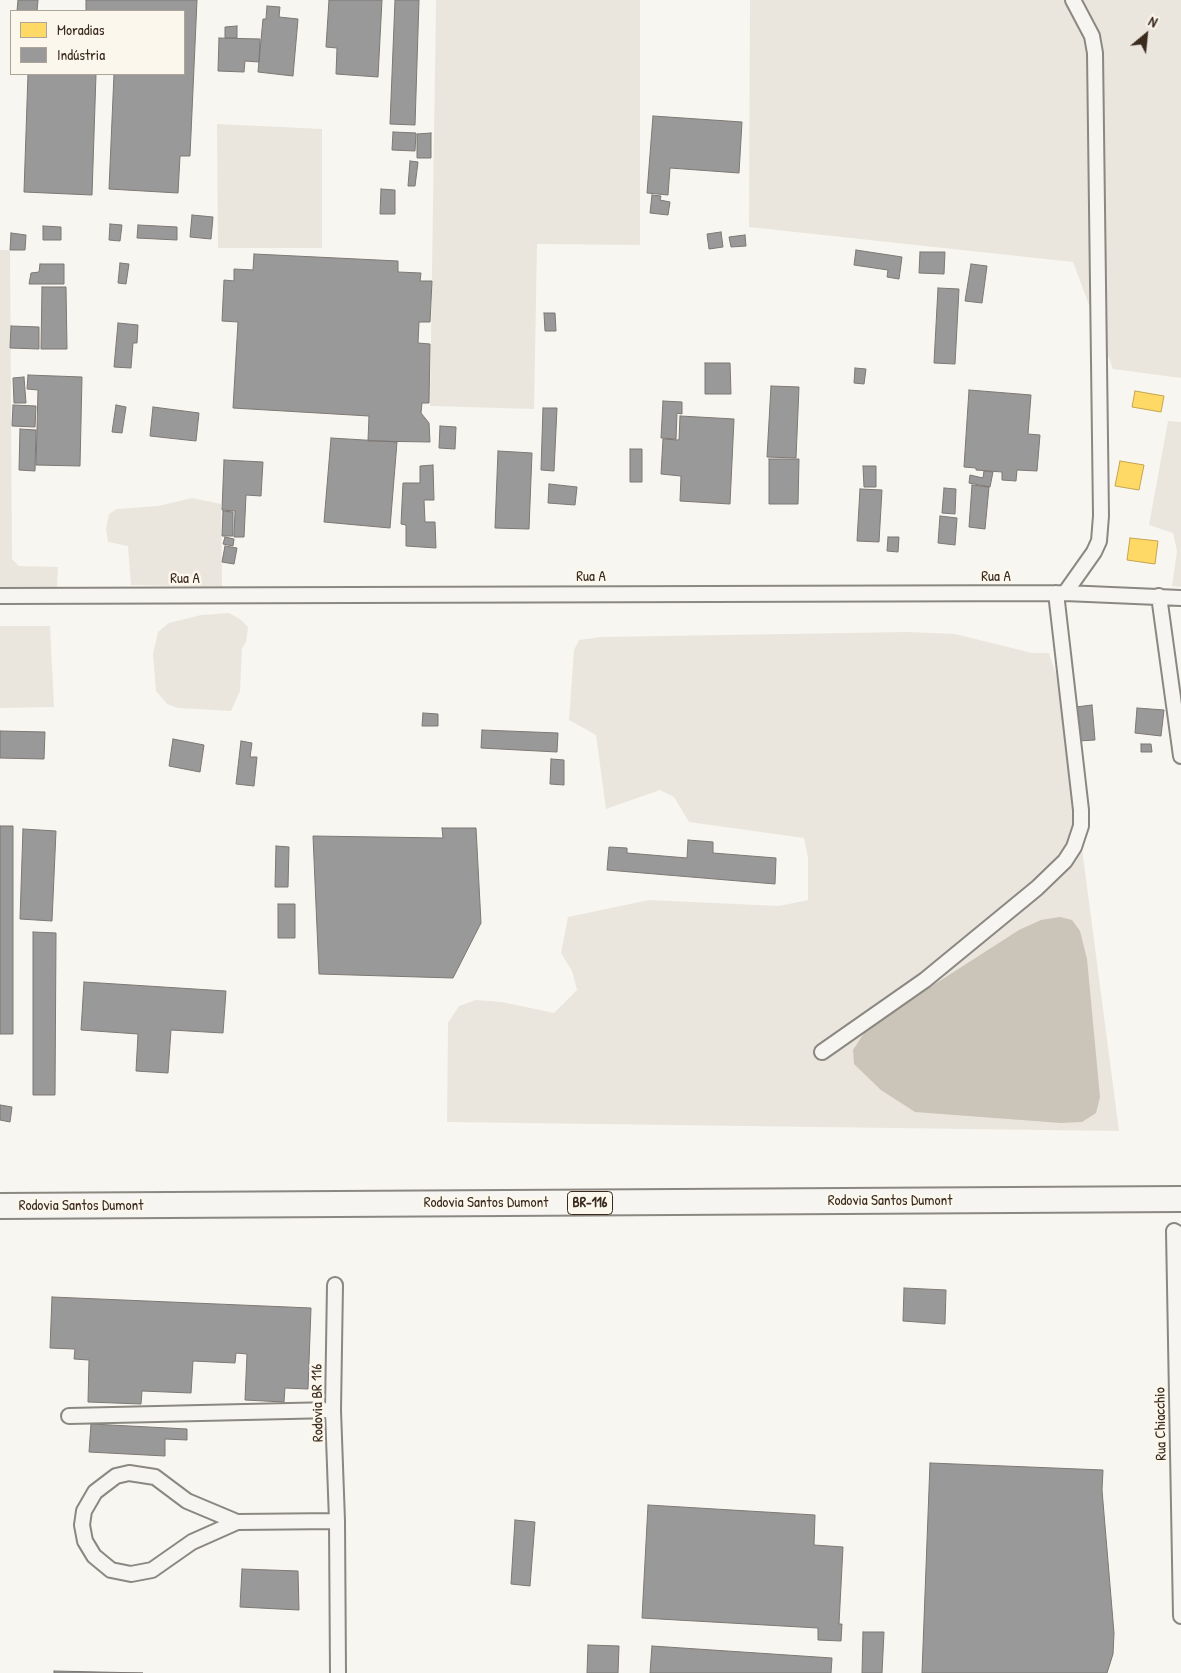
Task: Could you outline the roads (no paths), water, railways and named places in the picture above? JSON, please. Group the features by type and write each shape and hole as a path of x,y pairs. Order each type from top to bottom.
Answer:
{"highway":[{"name":"Rodovia Santos Dumont","path":"0,1206 1181,1199"}],"street":[{"path":"822,1052 925,980 1037,888 1065,861 1074,846 1081,826 1060,593 1094,552 1098,540 1101,516 1095,53 1092,36 1073,0"},
{"name":"Rua A","path":"0,596 1060,593 1181,598"},
{"path":"1159,596 1181,756"},
{"name":"Rua Chiacchio","path":"1178,1233 1181,1616"},
{"name":"Rodovia BR 116","path":"335,1285 333,1410 338,1521 338,1673"},
{"path":"69,1416 333,1410"},
{"path":"237,1522 192,1542 146,1573 131,1574 110,1570 94,1556 84,1541 82,1525 84,1511 94,1492 116,1476 129,1473 155,1478 187,1501 237,1522 338,1521"}]}
